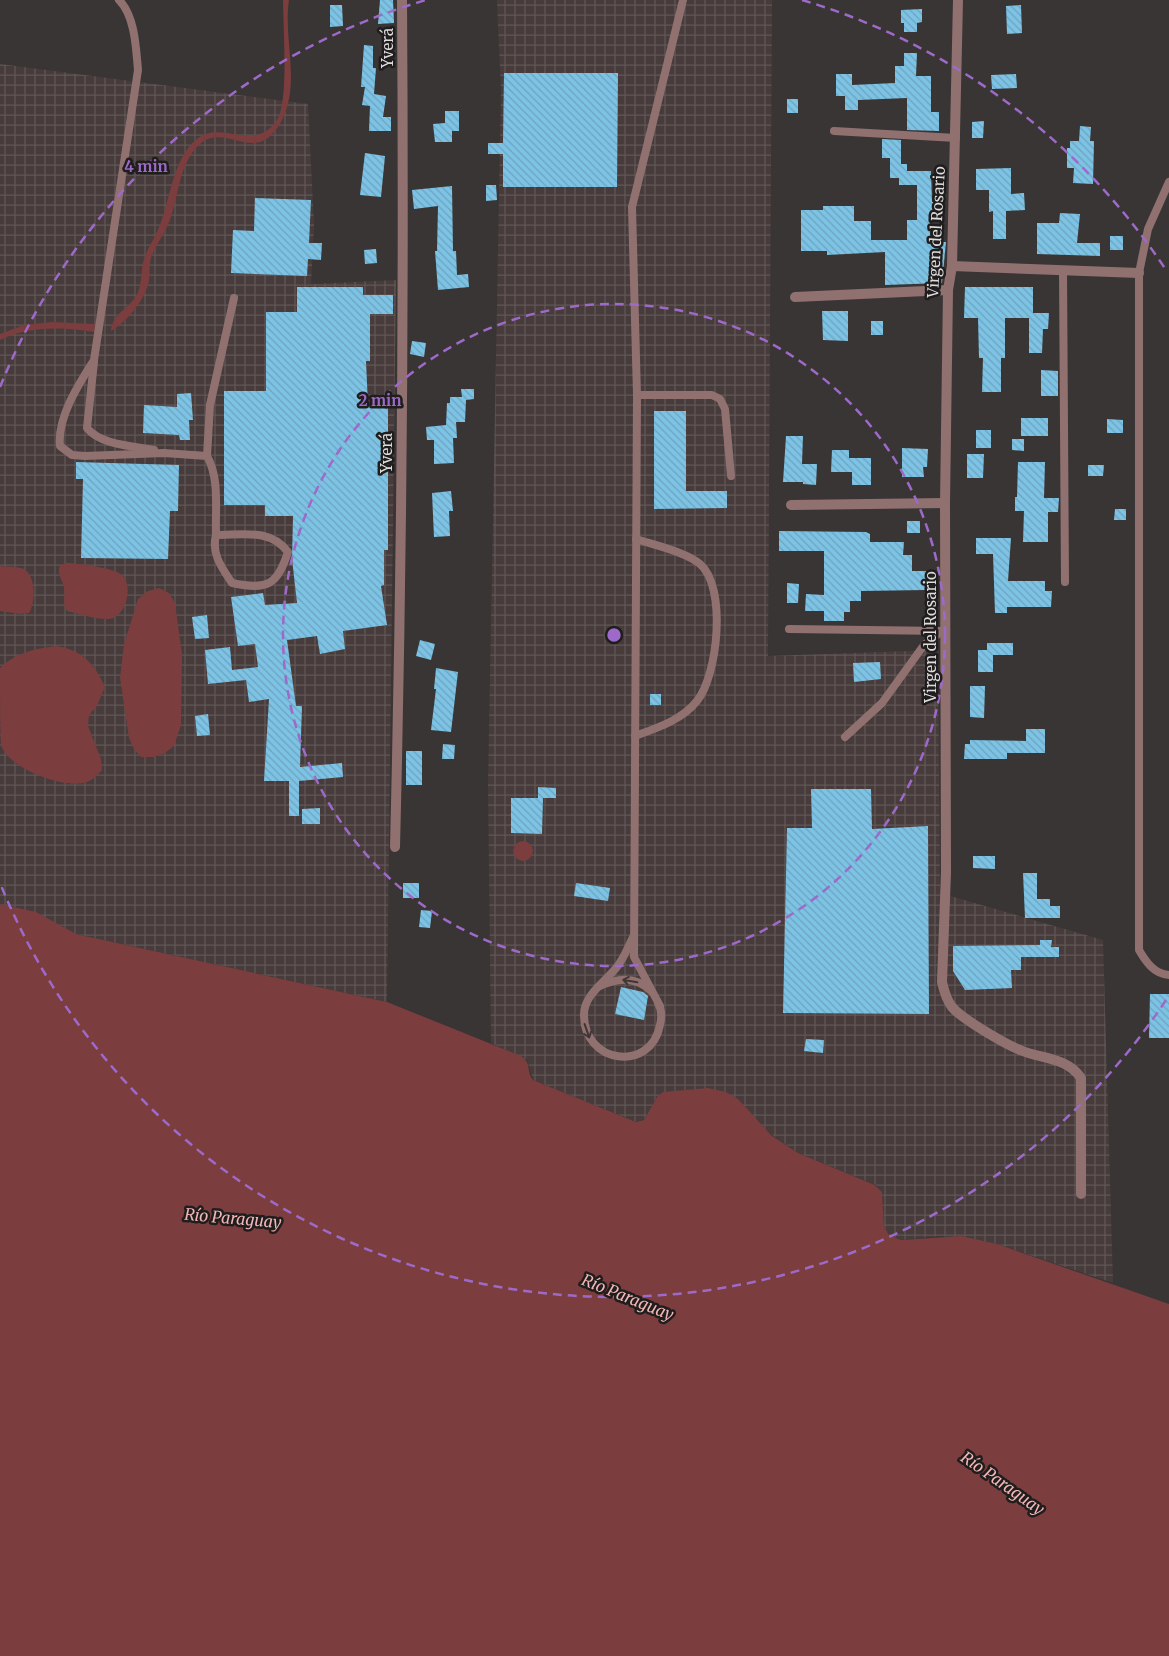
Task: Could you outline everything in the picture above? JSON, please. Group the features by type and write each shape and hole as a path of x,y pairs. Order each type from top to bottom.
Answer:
{"street":[{"name":"Yverá","path":"395,846 400,651 403,230 402,0"},
{"name":"Virgen del Rosario","path":"958,0 952,266 948,290 944,631 946,872 942,982 945,994 953,1008 983,1030 1020,1050 1054,1059 1076,1069 1081,1078 1081,1194"},
{"path":"952,266 1139,273"},
{"path":"795,297 948,290"},
{"path":"791,505 945,503"}],"lane":[{"path":"118,0 123,4 134,33 138,70 94,360 87,428 92,434 107,440 164,453"},
{"path":"634,936 618,967 598,987 587,1002 583,1012 586,1032 595,1046 612,1056 628,1057 648,1048 659,1033 662,1017 660,1006 634,957 637,395 632,207 682,0"},
{"path":"834,131 956,138"},
{"path":"1169,182 1148,229 1142,248 1139,273 1139,950 1148,965 1169,975"},
{"path":"1063,270 1065,582"},
{"path":"216,535 256,533 280,541 288,552 277,579 270,583 246,586 232,583 216,558 214,543 216,535 215,479 213,467 207,456 210,405 234,298"},
{"path":"94,360 83,378 59,432 60,446 72,455 85,456 164,453 207,456"},
{"path":"637,395 712,395 720,399 726,409 731,476"},
{"path":"635,736 666,725 698,701 707,682 715,651 718,613 710,581 701,564 688,557 636,539"},
{"path":"789,629 944,631"},
{"path":"845,736 882,703 924,645 944,631"},
{"path":"598,987 612,980 631,980 650,990 660,1006"}],"shaded area":[{"path":"497,0 772,0 768,656 938,650 940,893 1103,940 1113,1283 997,1244 941,1236 901,1240 889,1235 884,1226 882,1192 876,1185 798,1153 761,1127 738,1099 657,1097 644,1120 636,1122 533,1080 527,1060 491,1043 488,784 501,91"},
{"path":"0,64 308,104 314,225 311,284 396,280 387,1002 76,934 0,920"}],"water":[{"path":"283,0 289,0 288,31 291,76 288,105 282,120 272,135 262,142 251,143 218,137 208,139 197,147 186,163 171,217 151,258 149,281 144,296 129,316 111,331 115,319 136,295 140,285 145,255 157,232 177,169 189,147 197,139 217,132 248,136 258,134 268,130 277,120 281,111 284,81"},
{"path":"52,322 95,324 94,332 46,329 23,332 0,340 0,334 24,325"},
{"path":"66,563 104,568 122,575 126,580 128,593 120,613 115,617 104,619 67,611 64,605 64,591 59,572 60,565"},
{"path":"0,566 21,568 28,572 34,590 33,603 29,613 20,614 0,611"},
{"path":"159,588 169,593 175,603 182,654 181,725 174,746 165,753 154,757 141,757 134,749 129,738 120,678 124,644 138,599 148,591"},
{"path":"56,646 73,650 86,659 97,671 105,687 97,706 89,715 88,726 101,759 102,770 94,778 84,783 62,782 36,774 14,761 1,745 0,668 13,658 26,652"},
{"path":"523,841 530,844 533,851 530,858 523,861 516,858 513,851 516,844"},
{"name":"Río Paraguay","path":"0,904 36,912 76,934 387,1002 521,1056 527,1061 533,1080 636,1122 644,1120 657,1097 663,1092 708,1088 726,1092 738,1099 771,1135 798,1153 875,1185 882,1192 884,1226 889,1235 901,1240 961,1236 997,1244 1169,1304 1169,1656 0,1656"}],"building":[{"path":"380,0 393,0 394,23 378,24"},
{"path":"330,5 342,5 343,26 330,27"},
{"path":"1021,5 1022,33 1007,34 1006,6"},
{"path":"922,9 922,22 917,23 917,32 904,32 904,23 901,23 901,10"},
{"path":"364,45 373,46 373,68 376,68 374,94 386,96 383,117 391,117 391,131 369,131 370,106 362,105 365,87 361,87"},
{"path":"904,53 917,53 916,76 931,76 931,112 939,112 939,131 907,130 907,98 858,100 858,110 845,110 845,96 836,96 836,74 852,74 852,85 895,83 895,66 904,66"},
{"path":"504,73 618,73 617,187 503,187 503,154 488,154 488,143 503,143"},
{"path":"1016,74 1017,88 992,89 991,75"},
{"path":"787,99 798,99 798,113 787,113"},
{"path":"445,111 459,111 459,131 452,131 452,142 435,142 433,124 445,123"},
{"path":"984,121 983,138 972,138 972,122"},
{"path":"1080,126 1091,127 1090,141 1094,141 1093,184 1073,183 1074,168 1067,168 1067,148 1070,148 1070,141 1079,141"},
{"path":"882,139 901,140 901,164 907,164 907,171 931,171 932,202 935,202 935,205 941,205 941,217 930,217 930,242 946,242 942,283 885,285 885,252 827,255 827,251 801,251 801,210 823,210 823,206 854,206 854,221 871,221 871,240 907,240 907,220 917,220 917,185 899,185 899,178 890,178 890,158 882,158"},
{"path":"365,153 385,156 381,197 360,195"},
{"path":"1011,168 1011,194 1024,193 1025,210 1006,211 1006,239 993,239 993,211 989,212 989,190 976,190 976,169"},
{"path":"486,185 496,185 497,200 486,201"},
{"path":"452,186 453,251 456,251 457,275 468,274 469,287 438,290 435,251 437,251 438,206 414,209 412,190"},
{"path":"255,198 311,200 309,243 322,243 321,260 308,259 307,276 231,273 233,230 254,231"},
{"path":"1060,213 1080,214 1077,243 1100,243 1100,256 1037,254 1037,223 1059,223"},
{"path":"1110,236 1123,236 1123,250 1110,250"},
{"path":"376,249 377,263 365,264 364,250"},
{"path":"297,287 363,287 363,295 393,295 393,314 370,314 370,361 366,361 368,405 388,404 388,550 384,550 384,585 381,586 387,625 343,631 345,649 320,654 317,636 287,640 296,706 302,706 300,767 342,763 343,777 299,781 299,816 289,816 289,781 264,781 269,699 249,702 246,680 208,684 205,650 230,647 232,670 258,667 255,644 238,646 231,597 263,593 265,605 297,603 292,559 293,516 265,516 265,505 224,505 224,391 266,391 266,312 297,312"},
{"path":"965,287 1033,287 1033,313 1049,313 1048,329 1043,329 1042,353 1029,353 1029,318 1005,318 1005,358 1001,358 1001,392 982,392 983,358 979,358 978,318 964,318"},
{"path":"822,311 848,311 848,341 823,340"},
{"path":"871,321 883,321 883,335 871,335"},
{"path":"412,341 426,343 424,357 410,354"},
{"path":"1041,370 1058,371 1058,396 1041,396"},
{"path":"461,389 474,389 474,399 466,400 465,422 456,422 457,438 453,438 454,463 434,464 434,440 427,440 426,427 446,425 447,403 450,403 450,397 462,397"},
{"path":"191,393 193,420 189,420 190,440 180,440 179,435 143,433 144,405 177,407 177,394"},
{"path":"654,411 686,411 686,491 727,491 727,508 654,509"},
{"path":"1021,418 1048,418 1048,436 1021,436"},
{"path":"1107,419 1123,420 1123,433 1107,433"},
{"path":"976,430 991,430 991,448 976,448"},
{"path":"786,436 803,436 802,464 817,464 816,485 803,484 803,482 783,482"},
{"path":"1012,439 1024,439 1024,451 1012,450"},
{"path":"902,448 928,449 927,467 923,467 924,477 902,477"},
{"path":"832,450 849,450 849,458 871,458 871,485 852,485 852,472 831,472"},
{"path":"967,454 984,454 983,478 967,478"},
{"path":"76,462 179,465 178,511 170,511 168,559 81,558 83,479 76,479"},
{"path":"1018,462 1045,462 1044,498 1059,498 1058,512 1048,512 1048,542 1023,542 1024,511 1015,511"},
{"path":"1088,465 1104,465 1103,476 1088,476"},
{"path":"451,491 453,511 449,511 450,536 434,537 432,493"},
{"path":"1115,509 1126,509 1126,520 1114,520"},
{"path":"907,521 920,521 920,533 907,533"},
{"path":"779,531 866,532 870,534 870,542 904,542 903,555 912,555 912,571 926,571 926,590 861,591 861,601 850,601 850,612 844,612 844,621 824,621 824,611 805,611 806,594 824,595 824,551 779,551"},
{"path":"976,538 1011,538 1008,581 1045,581 1045,591 1052,591 1051,607 1007,607 1007,613 995,613 993,554 976,554"},
{"path":"787,583 799,584 798,603 787,603"},
{"path":"207,615 209,638 195,639 192,617"},
{"path":"420,640 435,644 431,660 416,656"},
{"path":"987,643 1013,643 1013,655 993,655 993,672 978,672 978,650 987,650"},
{"path":"880,662 881,679 854,682 853,663"},
{"path":"436,668 458,672 451,732 431,730 436,689 434,689"},
{"path":"970,686 985,686 984,718 970,717"},
{"path":"650,694 661,694 661,705 650,705"},
{"path":"208,714 210,735 197,736 195,716"},
{"path":"1026,729 1045,729 1045,753 1007,753 1007,759 964,759 965,744 970,744 970,740 1026,741"},
{"path":"443,744 455,745 454,759 442,759"},
{"path":"406,751 422,751 422,785 406,785"},
{"path":"538,787 556,788 556,798 543,798 542,834 511,833 511,798 538,798"},
{"path":"811,789 871,789 872,829 928,826 929,1014 783,1013 787,828 812,828"},
{"path":"320,808 320,824 302,824 302,809"},
{"path":"973,856 995,856 995,869 973,868"},
{"path":"1023,873 1037,873 1037,899 1050,899 1050,906 1060,906 1060,918 1025,918"},
{"path":"403,883 419,883 419,898 403,898"},
{"path":"576,883 610,888 608,901 574,896"},
{"path":"421,910 432,911 430,928 419,927"},
{"path":"1040,940 1052,940 1051,947 1059,947 1059,957 1021,957 1021,970 1011,970 1012,988 965,990 953,971 953,946 1040,945"},
{"path":"621,987 643,992 648,996 644,1020 615,1014"},
{"path":"1150,994 1169,994 1169,1038 1149,1038"},
{"path":"806,1039 824,1040 823,1053 804,1051"}]}
